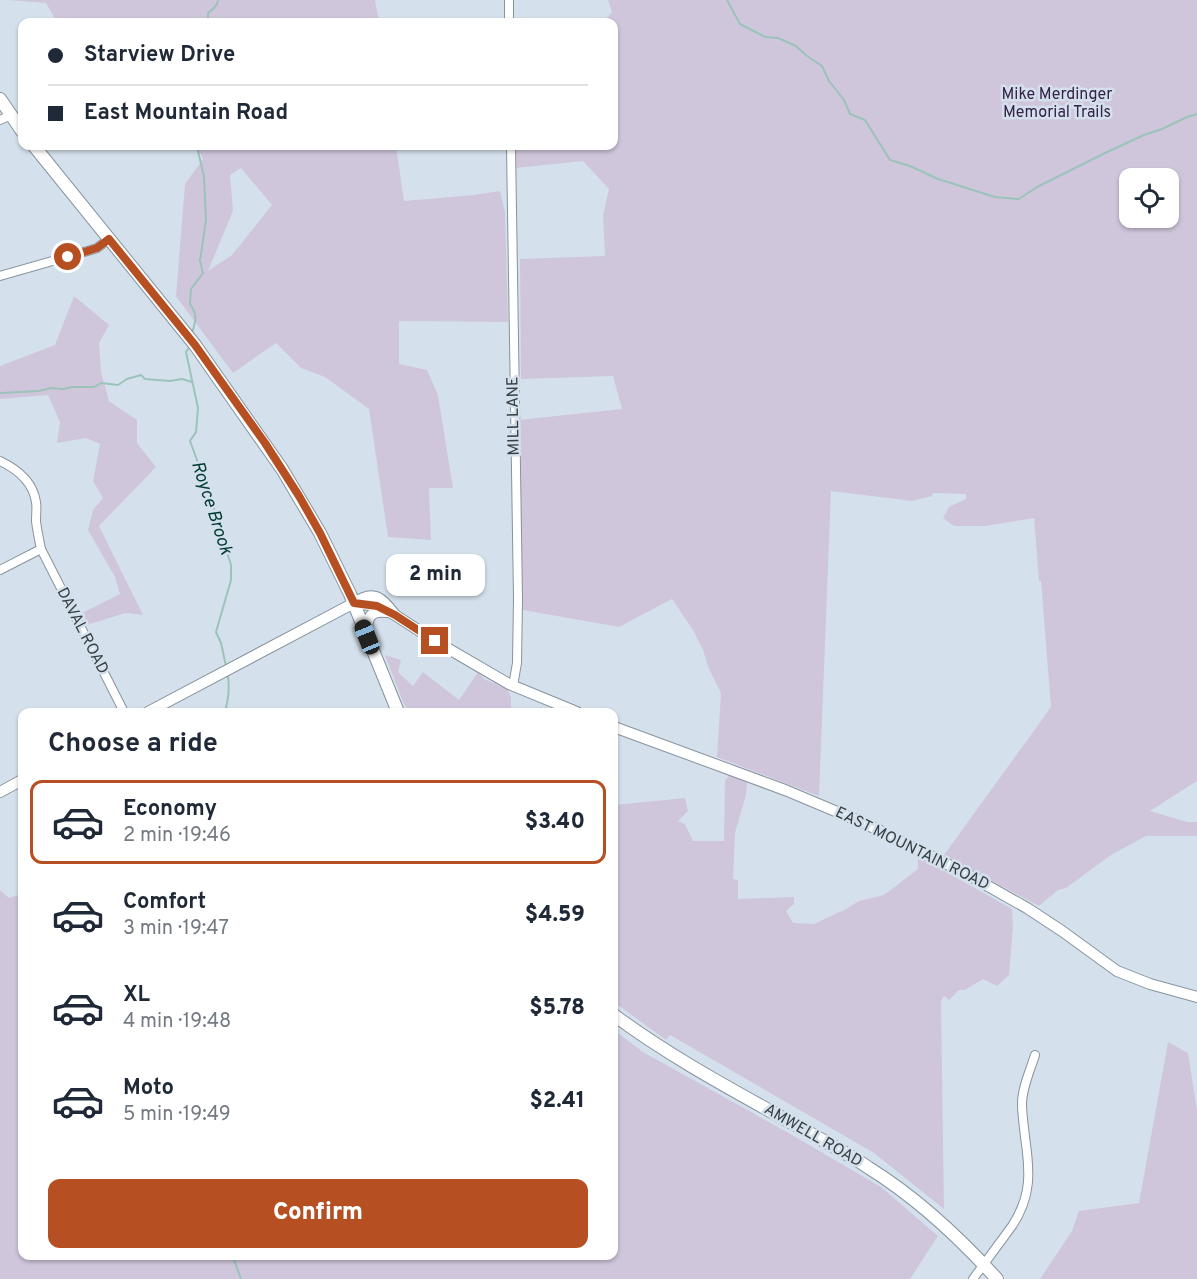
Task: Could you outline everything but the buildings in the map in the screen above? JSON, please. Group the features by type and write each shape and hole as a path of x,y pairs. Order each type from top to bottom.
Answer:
{"main road":[{"path":"0,99 5,118 18,128"},
{"path":"37,150 195,345 265,443 320,533 354,603 396,708"},
{"name":"AMWELL ROAD","path":"618,1018 694,1068 869,1167 947,1228 996,1279"}],"street":[{"path":"509,0 509,18"},
{"name":"MILL LANE","path":"511,150 518,599 513,686"},
{"path":"0,276 97,248 109,239"},
{"name":"DAVAL ROAD","path":"0,461 19,472 33,492 41,549 122,708"},
{"path":"0,570 41,549"},
{"path":"156,708 363,597 374,596 384,600 391,614"},
{"path":"367,637 367,623 372,615 379,611 391,614 513,686 567,708"},
{"name":"EAST MOUNTAIN ROAD","path":"618,728 785,790 866,824 922,851 1027,908 1118,971 1150,984 1197,997"},
{"path":"0,792 18,782"},
{"path":"973,1279 1018,1217 1027,1191 1030,1173 1022,1101 1035,1055"}],"green space":[{"path":"7,0 375,0 378,18 55,18 46,3"},
{"name":"Mike Merdinger Memorial Trails","path":"608,0 1197,0 1197,781 1150,811 1187,822 1197,822 1197,836 1146,836 1111,855 1066,888 1058,890 1039,906 944,855 1051,707 1034,518 986,526 954,526 943,518 949,507 966,499 966,494 933,493 932,496 912,501 831,491 819,796 717,757 721,693 693,630 672,599 619,627 523,610 518,420 622,409 613,376 521,379 520,259 605,256 603,215 609,189 583,161 516,168 516,150 618,150 618,18 607,18 612,12"},
{"path":"199,150 397,150 404,201 500,191 505,212 508,322 399,321 399,364 427,370 438,395 453,488 429,488 431,540 388,537 369,409 325,377 301,368 276,343 233,373 176,296 185,184 203,159","holes":["241,168 272,205 232,255 208,271 233,211 230,175"]},
{"path":"74,296 109,325 99,343 101,372 109,401 137,420 137,443 156,467 99,526 143,615 125,613 87,625 84,612 120,594 115,577 88,530 93,510 103,498 93,481 100,444 86,438 57,443 60,422 48,395 0,399 0,366 55,345"},
{"path":"385,655 401,660 398,672 413,686 423,672 459,700 478,672 484,679 507,689 511,697 511,708 407,708"},
{"path":"729,775 747,782 746,795 735,833 733,879 738,880 738,899 794,897 794,904 786,911 793,923 814,924 859,901 884,895 918,869 918,856 1012,909 1009,975 997,986 983,979 965,990 959,990 949,1000 944,996 941,1001 944,1209 874,1153 670,1035 666,1040 618,1005 618,805 685,798 688,811 678,821 685,824 693,841 724,841 725,781"},
{"path":"0,890 9,898 18,895 18,1260 618,1260 618,1033 643,1052 881,1187 938,1236 910,1279 0,1279"},
{"path":"1168,1042 1188,1053 1197,1110 1197,1279 1040,1279 1072,1231 1079,1211 1139,1203"}],"waterway":[{"path":"208,18 208,13 216,6 218,0"},
{"path":"727,0 740,24 765,37 778,38 796,46 822,66 829,81 844,100 850,114 865,120 890,160 938,179 995,197 1019,199 1037,187 1105,153 1197,114"},
{"name":"Royce Brook","path":"192,333 196,318 190,304 191,289 203,273 200,261 206,220 204,177 198,150"},
{"name":"Royce Brook","path":"188,349 186,352 198,408 196,432 190,441 197,460 203,490 214,507 216,530 231,565 231,580 216,632 226,666"},
{"path":"0,393 94,387 101,383 118,385 127,379 141,375 145,379 170,381 182,379 192,382"},
{"name":"Royce Brook","path":"226,708 228,676"},
{"name":"Royce Brook","path":"234,1260 241,1279"}],"route":[{"path":"68,257 97,248 109,239 195,345 265,443 320,533 354,603 377,606 435,641"}]}
